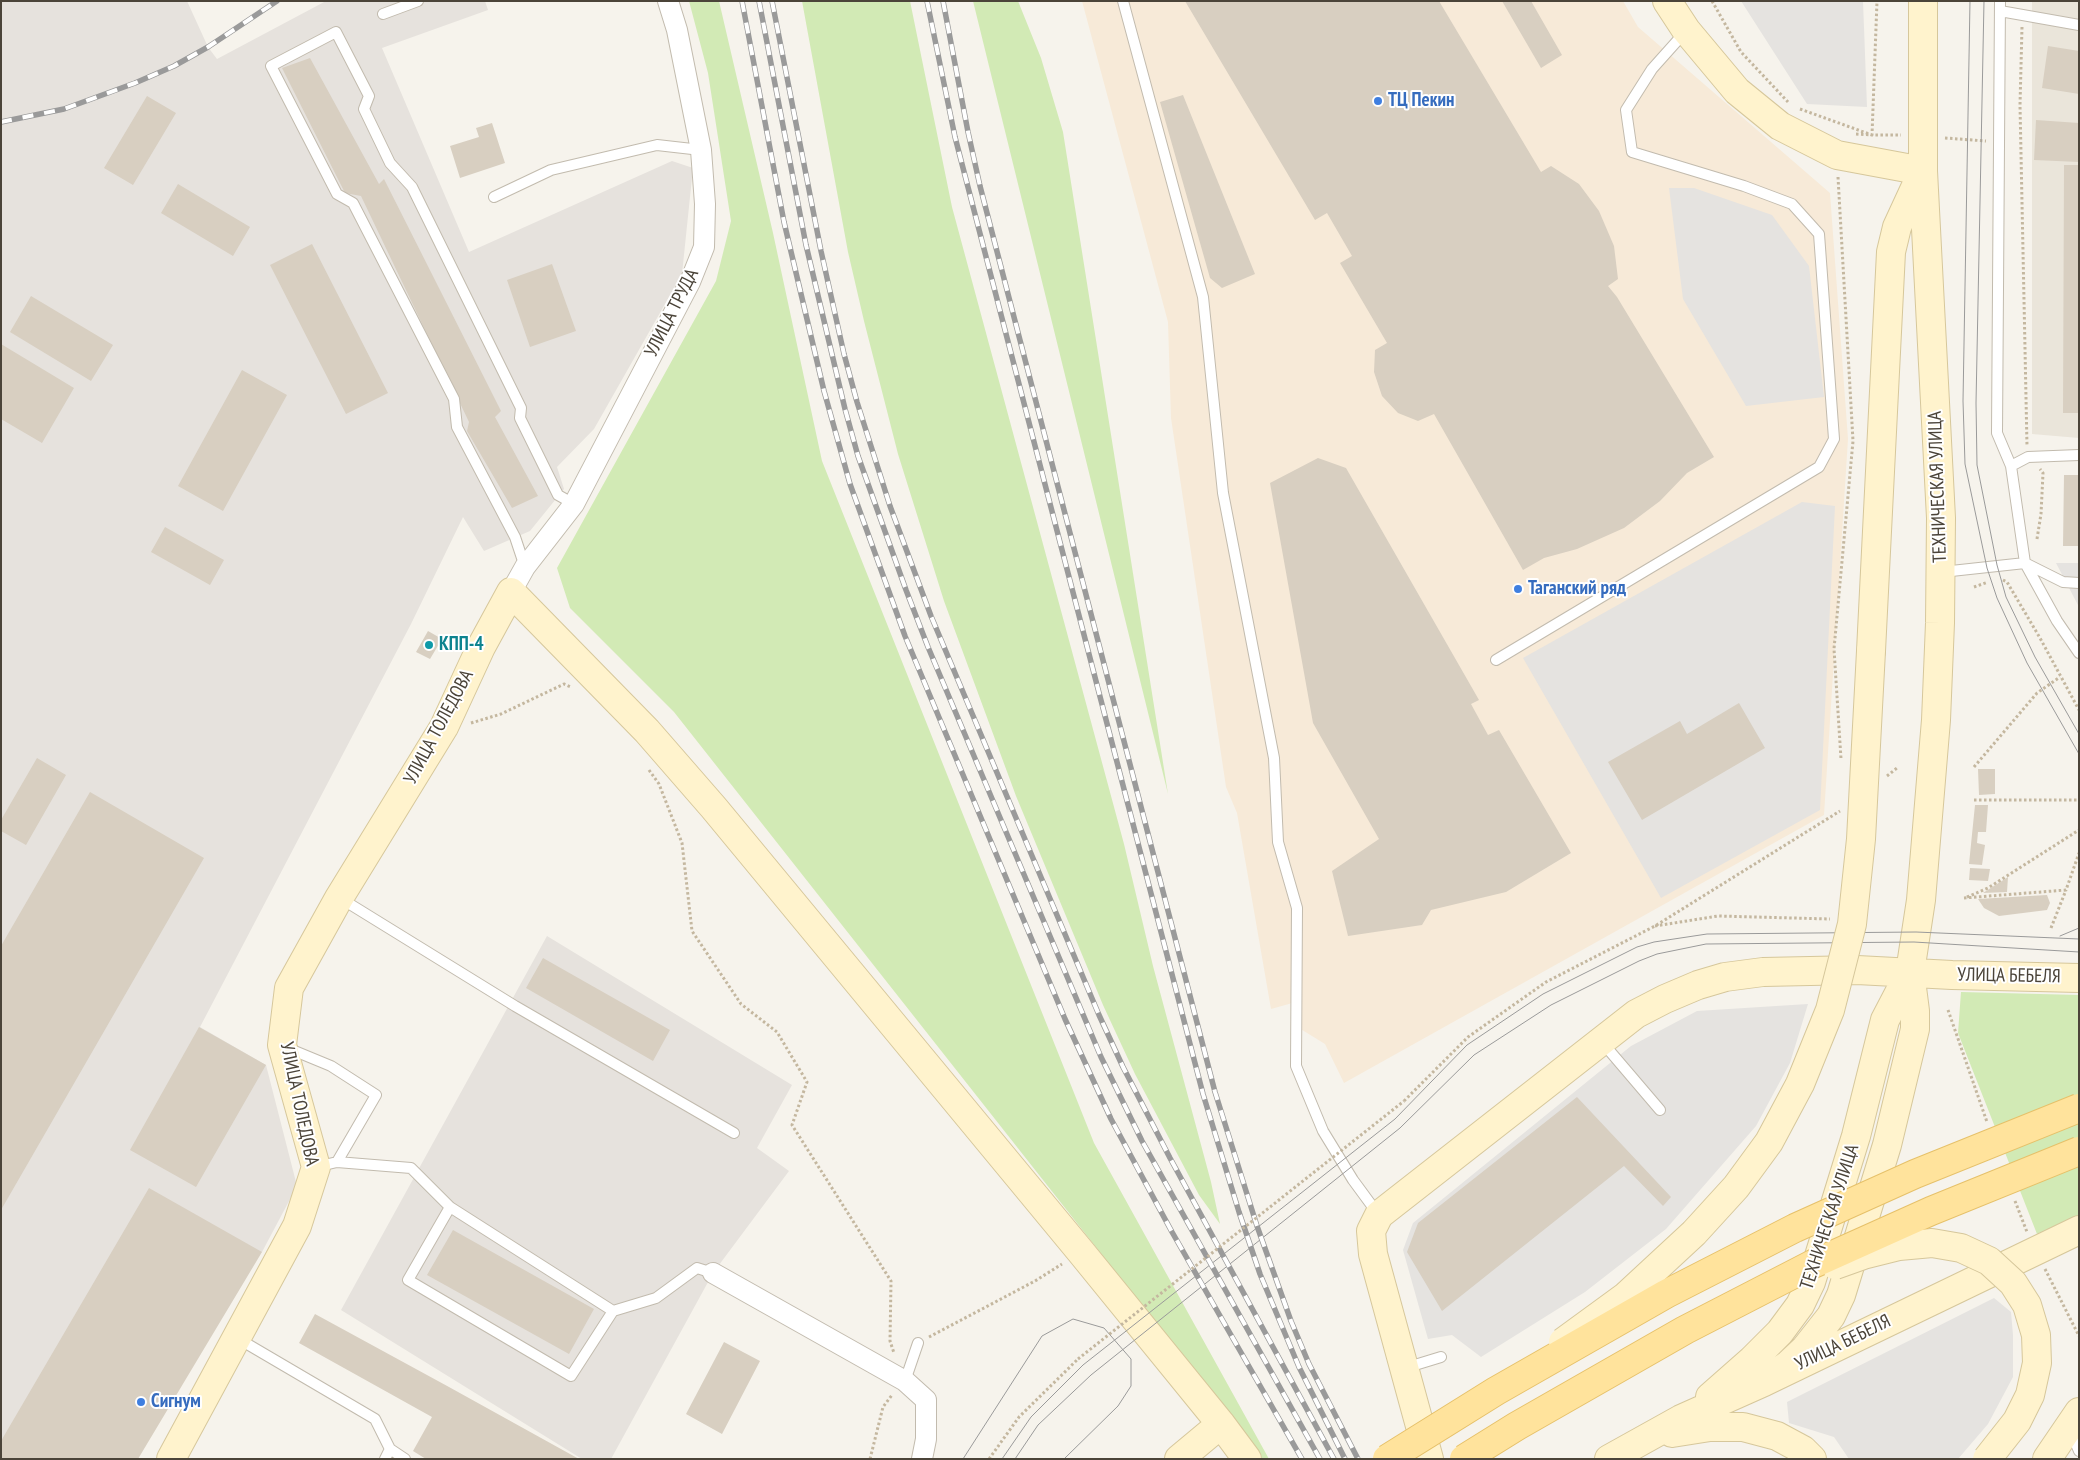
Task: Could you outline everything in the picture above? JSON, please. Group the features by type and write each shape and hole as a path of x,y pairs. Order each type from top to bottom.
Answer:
{"main road":[{"path":"1496,1391 1626,1296 1694,1233 1736,1187 1768,1142 1800,1084 1830,1010 1852,924 1861,839 1891,252 1897,227 1923,171 1837,155 1780,126 1737,91 1686,30 1667,1"},
{"name":"ТЕХНИЧЕСКАЯ УЛИЦА","path":"1764,1382 1789,1364 1805,1349 1831,1316 1841,1295 1888,1145 1915,1029 1915,1011 1910,972 1921,900 1935,730 1941,572 1941,518 1923,171 1923,1"},
{"path":"511,592 647,731 681,769 1081,1252 1221,1424 1247,1459"},
{"name":"УЛИЦА ТОЛЕДОВА","path":"170,1459 297,1226 327,1165 282,1045 289,988 339,898 444,727 481,648 511,592"},
{"name":"УЛИЦА БЕБЕЛЯ","path":"1379,1215 1636,1014 1665,998 1698,985 1725,977 1763,972 1818,970 2079,978"},
{"name":"ТЕХНИЧЕСКАЯ УЛИЦА","path":"1681,1419 1752,1360 1780,1332 1800,1306 1811,1282 1856,1136 1885,1020 1910,972"},
{"path":"1387,1459 1496,1391 1666,1294 1795,1228 1915,1174 2079,1108"},
{"path":"1464,1459 1517,1426 1677,1334 1812,1264 1931,1211 2079,1151"},
{"path":"1379,1215 1371,1232 1372,1254 1429,1459"},
{"name":"УЛИЦА БЕБЕЛЯ","path":"1617,1454 1681,1419 1764,1382 2079,1230"},
{"path":"1756,1293 1863,1255 1899,1246 1932,1243 1962,1248 1989,1261 2013,1283 2027,1305 2036,1335 2037,1363 2030,1395 2017,1420 1987,1459"},
{"path":"1179,1459 1221,1424"},
{"path":"1617,1454 1671,1433 1710,1428 1743,1427 1776,1436 1803,1450 1812,1459"},
{"path":"2047,1459 2075,1430"}],"street":[{"name":"УЛИЦА ТРУДА","path":"511,592 525,567 574,504 690,282 704,247 706,204 701,150 677,30 668,1"},
{"path":"712,1272 905,1380 926,1400 926,1439 922,1459"}],"lane":[{"path":"383,14 418,1"},
{"path":"1123,1 1203,297 1223,493 1274,758 1278,842 1296,908 1296,1066 1323,1131 1353,1180 1379,1215"},
{"path":"2079,25 2022,14 2000,6 1997,433 2011,466 2025,563 2057,621 2079,653"},
{"path":"1496,660 1819,467 1834,440 1819,234 1792,204 1744,186 1632,152 1626,110 1652,69 1686,30"},
{"path":"525,567 516,537 457,428 454,399 353,202 337,194 271,66 336,32 369,96 364,109 390,163 412,188 522,408 520,418 558,496 574,504"},
{"path":"494,197 551,170 657,145 701,150"},
{"path":"2011,466 2028,457 2079,455"},
{"path":"1941,572 2025,563 2063,582 2079,583"},
{"path":"339,898 524,1010 734,1133"},
{"path":"1602,1041 1660,1110"},
{"path":"282,1045 331,1066 376,1095 327,1165"},
{"path":"327,1165 411,1168 450,1207 613,1311"},
{"path":"450,1207 408,1280 571,1376 613,1311 656,1298 697,1268 712,1272"},
{"path":"236,1338 375,1419 390,1449 405,1459"},
{"path":"905,1380 918,1343"},
{"path":"1404,1368 1441,1356"},
{"path":"384,1459 390,1449"}],"path":[{"path":"1712,1 1741,52 1793,107 1872,134"},
{"path":"1872,134 1877,1"},
{"path":"2022,14 2020,105 2028,457"},
{"path":"1837,155 1844,134 1872,134"},
{"path":"2007,582 2079,710"},
{"path":"1974,767 2037,693 2060,677"},
{"path":"444,727 465,725 501,714 564,684 578,691"},
{"path":"648,769 659,784 682,843 692,931 741,1004 777,1032 807,1082 792,1125 891,1282 890,1341 905,1380 883,1407 870,1459"},
{"path":"1974,800 2079,800"},
{"path":"989,1459 1019,1417 1078,1359 1404,1101 1468,1037 1546,982 1654,926 1844,808"},
{"path":"2066,890 1964,898 1988,888 2079,830"},
{"path":"2052,928 2079,853"},
{"path":"1654,926 1718,916 1834,919"},
{"path":"1948,1010 1984,1116"},
{"path":"918,1343 1036,1281 1081,1252"},
{"path":"2043,1265 2079,1336"}],"shaded area":[{"path":"1,1 187,1 208,47 217,59 326,1 485,1 488,10 382,48 469,252 672,161 693,168 682,274 594,429 557,467 564,489 530,531 484,551 463,517 411,624 200,1027 266,1065 297,1186 262,1252 1,1459"},
{"name":"Таганский ряд","path":"1082,1 1623,1 1638,27 1830,193 1848,439 1824,815 1344,1083 1325,1044 1299,1028 1296,1002 1271,1009 1237,813 1226,787 1171,418 1168,322"},
{"path":"1741,1 1863,1 1867,107 1807,104"},
{"path":"2032,1 2079,1 2079,438 2032,434"},
{"path":"1669,188 1694,188 1772,215 1809,266 1824,397 1746,406 1683,299"},
{"path":"1802,502 1835,506 1820,810 1661,898 1523,658"},
{"path":"2056,563 2079,563 2079,607"},
{"path":"547,936 792,1085 757,1148 789,1171 713,1273 611,1459 582,1459 341,1310"},
{"path":"1808,1004 1790,1063 1756,1126 1666,1229 1585,1292 1481,1357 1452,1335 1428,1339 1403,1250 1413,1223 1631,1046 1697,1011"},
{"path":"1994,1298 2011,1312 2013,1377 1988,1424 1958,1459 1849,1459 1834,1437 1789,1423 1787,1402"}],"green space":[{"path":"689,1 719,1 773,233 822,461 1094,1143 1269,1459 1263,1459 674,712 570,608 557,568 716,281 731,221 708,73"},
{"path":"802,1 910,1 952,207 1124,844 1153,966 1211,1182 1220,1224 1199,1195 1135,1074 1103,1005 1016,796 944,601 898,454 864,321 848,252"},
{"path":"973,1 1018,1 1041,58 1063,132 1168,794"},
{"path":"1961,992 2079,995 2079,1215 2037,1234 1958,1033"}],"building":[{"path":"1185,1 1439,1 1541,172 1551,166 1579,184 1599,211 1614,246 1618,279 1608,286 1617,297 1714,457 1687,473 1660,501 1624,528 1577,549 1544,558 1523,570 1434,414 1418,421 1398,413 1382,396 1374,372 1375,350 1387,343 1340,263 1352,256 1327,213 1315,220"},
{"path":"1502,1 1531,1 1562,55 1541,68"},
{"path":"2048,46 2079,51 2079,94 2042,88"},
{"path":"310,58 379,184 384,179 501,411 495,417 538,496 512,508 467,431 469,422 361,196 345,193 282,68"},
{"path":"1183,95 1255,274 1222,288 1210,278 1160,102"},
{"path":"147,96 176,113 133,185 104,168"},
{"path":"2036,120 2079,123 2079,162 2034,160"},
{"path":"492,123 505,163 460,178 450,146 479,137 476,128"},
{"path":"2064,165 2079,165 2079,413 2063,413"},
{"path":"178,184 250,227 233,256 161,213"},
{"path":"312,244 388,393 346,414 270,265"},
{"path":"552,264 576,331 530,347 507,280"},
{"path":"31,296 113,345 91,381 10,332"},
{"path":"1,344 74,388 42,443 1,419"},
{"path":"242,370 287,395 223,511 178,486"},
{"path":"1318,458 1346,468 1479,700 1471,704 1488,735 1499,730 1571,853 1506,892 1431,910 1422,925 1348,936 1332,871 1379,839 1313,723 1270,483"},
{"path":"2064,475 2079,475 2079,546 2063,546"},
{"path":"165,527 224,560 210,585 151,552"},
{"name":"КПП-4","path":"428,631 442,639 430,659 416,652"},
{"path":"1739,703 1765,748 1642,820 1608,762 1680,721 1687,734"},
{"path":"37,758 66,775 26,845 1,831 1,820"},
{"path":"1978,769 1995,769 1995,794 1979,795"},
{"path":"90,792 204,858 1,1210 1,946"},
{"path":"1975,805 1988,805 1986,832 1978,832 1977,843 1985,845 1982,865 1969,864"},
{"path":"1970,868 1990,869 1988,881 1969,880"},
{"path":"2008,877 2007,892 1983,893"},
{"path":"2047,895 2050,903 2047,910 1999,916 1984,908 1978,899"},
{"path":"543,958 670,1030 653,1061 526,988"},
{"path":"199,1027 266,1065 196,1187 130,1150"},
{"path":"1577,1097 1671,1197 1663,1206 1624,1166 1442,1311 1407,1252 1418,1223"},
{"path":"149,1188 262,1252 138,1459 1,1459 1,1441"},
{"path":"453,1230 594,1309 569,1354 427,1275"},
{"path":"315,1314 579,1459 426,1459 413,1451 432,1417 299,1343"},
{"path":"724,1342 760,1361 722,1434 686,1414"}],"tram line":[{"path":"1970,1 1963,401 1965,464 1987,568 1997,598 2027,663 2079,754"},
{"path":"1984,1 1976,403 1977,465 1997,565 2006,597 2035,657 2079,734"},
{"path":"2060,936 2079,928"},
{"path":"1002,1459 1031,1417 1083,1365 1395,1119 1467,1045 1543,994 1637,947 1654,942 1707,934 1916,932 2079,939"},
{"path":"1015,1459 1038,1425 1091,1375 1400,1128 1474,1055 1551,1005 1639,961 1657,954 1706,944 1914,942 2079,952"},
{"path":"963,1459 1042,1336 1073,1319 1104,1328 1131,1359 1131,1386 1118,1406 1064,1459"}],"railway":[{"path":"1,122 64,109 135,83 174,66 208,47 277,1"},
{"path":"742,1 784,222 824,391 850,484 905,636 1065,1019 1111,1119 1172,1232 1302,1459"},
{"path":"759,1 806,245 845,409 858,456 906,590 928,647 1101,1057 1142,1141 1320,1459"},
{"path":"772,1 821,251 844,354 890,506 931,616 1099,1015 1123,1067 1170,1158 1334,1459"},
{"path":"927,1 955,137 1203,1094 1260,1274 1299,1367 1345,1459"},
{"path":"943,1 980,186 1215,1092 1257,1226 1291,1321 1309,1364 1358,1459"}],"place":[{"name":"ТЦ Пекин","path":"1378,101"},
{"name":"Таганский ряд","path":"1518,589"},
{"name":"КПП-4","path":"429,645"},
{"name":"Сигнум","path":"141,1402"}]}
